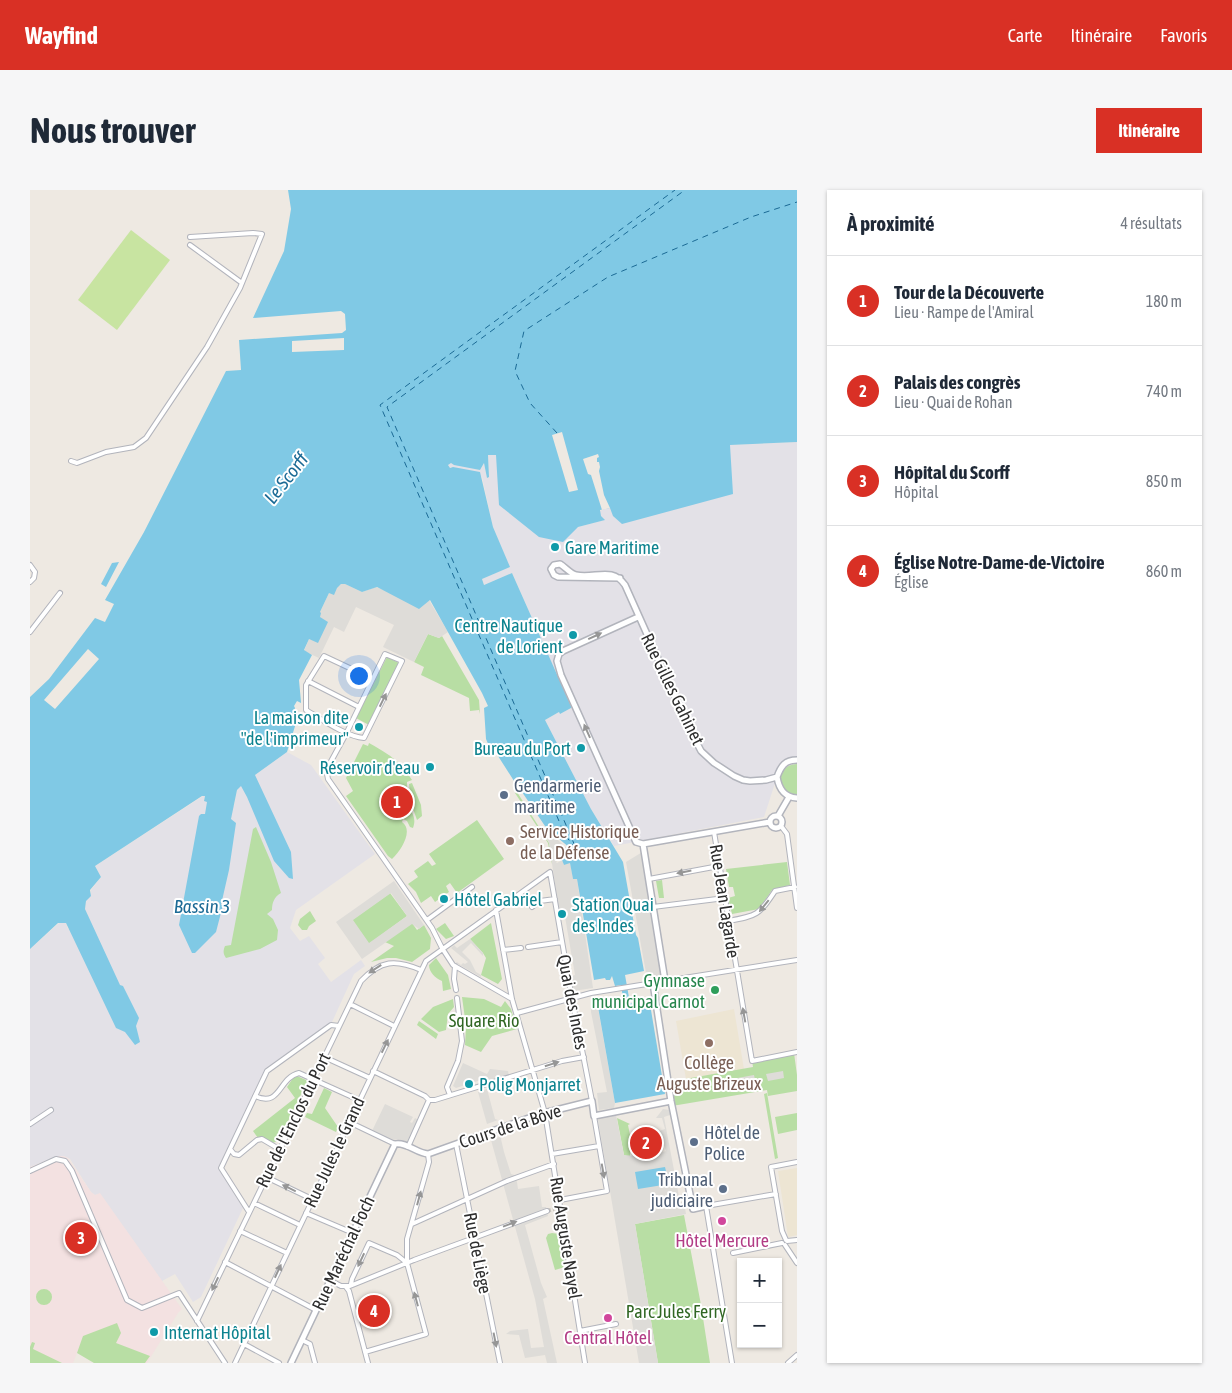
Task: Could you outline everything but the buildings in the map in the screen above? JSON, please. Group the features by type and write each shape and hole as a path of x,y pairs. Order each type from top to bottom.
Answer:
{"street":[{"path":"71,461 77,463 106,452 134,447 146,438 207,347 242,283 262,234 190,237"},
{"path":"190,245 242,283"},
{"path":"560,564 576,575 613,575 620,578 558,577 551,570 554,565 560,564"},
{"path":"30,565 35,572 34,578 30,582"},
{"name":"Rue Gilles Gahinet","path":"620,578 625,585 638,617 701,751 714,763 743,780 758,781 777,776"},
{"path":"30,632 60,593"},
{"path":"638,617 563,651 559,654 557,661 636,842 644,844 770,822 772,818 778,816 789,796"},
{"path":"373,679 324,656 306,685 306,710 347,732 358,738 364,738 402,661 385,654 373,679 347,732 329,765 327,774 388,866 427,920 442,948 455,966 512,999"},
{"path":"308,681 359,707"},
{"path":"797,760 791,760 783,764 777,776 779,787 789,796 797,798"},
{"path":"778,816 782,821 780,826"},
{"path":"770,822 774,828 780,826"},
{"path":"780,826 787,834 797,908"},
{"name":"Rue Jean Lagarde","path":"714,832 752,1061 797,1052"},
{"path":"644,844 648,879 666,981"},
{"path":"648,879 719,866"},
{"name":"Quai des Indes","path":"550,872 607,1191 560,1200"},
{"name":"Rue Jules le Grand","path":"235,1363 426,961 550,872"},
{"path":"728,921 759,913 775,891 795,886"},
{"path":"427,920 472,887"},
{"path":"653,907 725,898"},
{"path":"532,907 540,901 555,899"},
{"name":"Rue Auguste Nayel","path":"496,910 512,999 545,1113 585,1363"},
{"path":"528,947 562,942"},
{"path":"503,950 522,948"},
{"path":"517,1013 615,989 797,960"},
{"name":"Rue de l'Enclos du Port","path":"197,1320 361,981 377,967 384,964 396,963 422,970"},
{"path":"455,966 454,979 456,990"},
{"path":"650,984 693,1209 776,1194"},
{"path":"450,1095 447,1087 458,1061 462,1040 457,998"},
{"path":"350,1004 394,1026"},
{"path":"249,1212 221,1168 267,1071 331,1026 339,1026"},
{"path":"324,1057 370,1078"},
{"path":"373,1071 425,1096 429,1100 435,1100 533,1069 584,1057"},
{"path":"255,1096 264,1100 272,1098 290,1078 296,1074 303,1074 359,1100"},
{"path":"408,1147 429,1100"},
{"name":"Cours de la Bôve","path":"428,1154 545,1113 592,1101"},
{"path":"594,1116 671,1101"},
{"path":"30,1124 50,1110"},
{"path":"349,1122 395,1144 399,1143 423,1154 428,1154 429,1162 407,1239 407,1263 426,1334 365,1352"},
{"path":"230,1148 234,1154 239,1155 262,1139 279,1149"},
{"name":"Rue Maréchal Foch","path":"291,1363 395,1144"},
{"name":"Rue de Liège","path":"456,1144 500,1363"},
{"path":"552,1154 599,1146"},
{"path":"30,1171 56,1160 65,1161 69,1165 126,1298 142,1308 179,1292 225,1363"},
{"path":"797,1162 772,1167 784,1242 797,1263"},
{"path":"412,1224 507,1181 554,1164"},
{"path":"266,1177 312,1199"},
{"path":"254,1203 300,1225"},
{"path":"706,1206 732,1363"},
{"path":"554,1209 561,1207"},
{"path":"346,1287 547,1211"},
{"path":"306,1212 353,1233"},
{"path":"240,1231 287,1253"},
{"path":"733,1253 797,1240"},
{"path":"351,1284 369,1243 397,1255 407,1263"},
{"path":"225,1262 316,1310"},
{"path":"331,1281 346,1287 348,1291 368,1363"},
{"path":"580,1331 616,1324"},
{"path":"302,1340 310,1344 316,1363"},
{"path":"244,1344 279,1363"},
{"path":"788,1363 797,1356"}],"shaded area":[{"path":"797,442 797,760 791,760 777,777 764,817 614,846 591,809 545,720 559,712 560,714 571,708 571,706 512,573 484,585 482,579 509,567 493,527 482,477 453,467 449,468 448,464 451,463 480,470 484,463 487,477 489,477 488,455 496,454 578,527 604,520 600,516 600,511 730,445"},
{"path":"341,584 362,592 376,587 421,605 429,600 448,632 439,638 428,634 414,662 383,647 394,625 356,607 344,632 334,627 319,658 304,651 309,639 318,642 320,612 329,593"},
{"path":"287,752 311,765 375,854 296,910 290,928 300,941 309,936 325,958 318,964 331,982 361,960 365,966 354,974 332,1022 265,1069 218,1168 243,1208 201,1297 193,1302 175,1274 162,1281 100,1194 95,1195 91,1192 70,1159 58,1156 30,1167 30,949 59,923 66,923 68,929 90,921 85,909 86,901 91,890 101,877 95,866 203,796 205,796 204,800 234,806 237,790 240,786"},
{"path":"549,832 570,851 556,862 562,860 564,865 570,862 573,879 577,879 593,988 573,991 569,977 575,975 564,911 559,911 549,843 545,835"},
{"path":"644,851 665,981 648,984 626,862"},
{"path":"394,881 424,925 419,929 412,924 362,959 336,922","holes":["391,893 407,916 369,943 353,920"]},
{"path":"470,939 483,953 483,956 471,943 462,952 470,960 481,977 456,963 461,965 468,962 451,948 454,945 457,948"},
{"path":"596,997 615,1103 614,1108 599,1110 597,1093 607,1092 591,1012 591,998"},
{"name":"Collège Auguste Brizeux","path":"734,1009 744,1069 686,1079 676,1021"},
{"path":"463,1063 487,1074 490,1069 508,1071 509,1076 489,1083 487,1078 456,1088 453,1086"},
{"path":"783,1071 784,1078 768,1081 766,1074"},
{"path":"754,1075 756,1084 734,1087 732,1079"},
{"path":"487,1089 495,1119 498,1120 487,1124 478,1092"},
{"path":"385,1104 413,1117 410,1122 412,1123 415,1118 420,1121 410,1142 406,1143 396,1139 392,1141 372,1131"},
{"path":"663,1109 669,1110 670,1115 664,1117 680,1202 684,1202 686,1214 635,1224 658,1363 639,1363 598,1120 616,1115 624,1155 646,1157 666,1151 659,1131 665,1129 662,1118 656,1118"},
{"path":"502,1136 504,1152 511,1174 514,1175 517,1182 518,1189 539,1186 542,1207 546,1207 548,1216 525,1225 541,1283 547,1297 543,1299 557,1363 547,1363 545,1355 525,1358 519,1335 506,1334 510,1331 528,1329 531,1348 544,1347 535,1299 491,1140"},
{"path":"58,1156 68,1158 91,1192 95,1195 100,1193 182,1309 147,1363 101,1363 77,1353 73,1363 30,1363 30,1167"},
{"path":"797,1168 797,1235 788,1237 778,1171"}],"green space":[{"path":"131,230 170,260 117,330 78,300"},
{"path":"428,634 439,638 442,636 479,700 480,714 479,710 470,711 469,698 421,675 424,667 414,662"},
{"path":"387,657 399,663 369,725 356,718"},
{"path":"369,743 394,758 412,780 407,782 407,790 414,818 413,828 403,819 402,822 407,830 405,840 392,859 346,796 353,791 346,778 363,744 368,746"},
{"path":"797,764 797,795 784,790 780,780 784,769"},
{"path":"412,783 421,805 422,816 417,820 411,803 409,784"},
{"path":"517,792 549,843 553,864 548,843 515,793"},
{"path":"477,820 504,859 457,893 450,883 446,886 449,892 435,902 431,896 421,903 416,892 408,884 418,877 414,871 428,861 432,866 436,864 429,854"},
{"path":"256,827 271,862 281,893 275,898 272,910 267,914 273,919 278,930 277,940 260,949 226,958 224,949 225,946 231,945 253,829"},
{"path":"787,862 790,885 772,890 759,909 732,914 728,898 735,896 733,887 729,887 726,869"},
{"path":"662,880 664,898 659,898 656,881"},
{"path":"390,893 407,916 369,944 352,920"},
{"path":"310,911 316,921 307,930 302,930 298,925 300,919"},
{"path":"412,923 417,930 424,925 431,938 430,949 412,962 387,958 371,962 394,946 385,942"},
{"path":"445,923 454,936 446,939 436,929"},
{"path":"491,923 502,979 498,984 481,975 486,958 470,939"},
{"path":"436,958 448,975 451,989 443,991 442,981 430,970 429,965"},
{"name":"Square Rio","path":"462,997 484,999 501,1007 505,1001 511,1009 517,1029 492,1036 481,1052 465,1045 466,1026"},
{"path":"453,999 454,1007 448,1014 446,1030 439,1032 421,1019 433,1007"},
{"path":"419,1021 438,1034 436,1039 417,1025"},
{"path":"794,1053 797,1091 768,1096 767,1090 672,1106 668,1082 753,1067 752,1061"},
{"path":"297,1076 307,1082 279,1140 273,1143 262,1137 258,1138 253,1131 295,1098 287,1087 293,1078"},
{"path":"324,1088 332,1092 325,1108 338,1127 336,1132 305,1117 307,1113 312,1114"},
{"path":"767,1093 778,1158 775,1159 764,1094"},
{"path":"797,1113 797,1130 778,1134 775,1117"},
{"path":"617,1118 630,1124 628,1125 631,1135 630,1157 624,1155"},
{"name":"Parc Jules Ferry","path":"684,1215 710,1363 658,1363 635,1224"},
{"path":"548,1234 559,1234 565,1267 555,1270 546,1238"},
{"path":"44,1289 50,1291 52,1297 50,1303 44,1305 38,1303 36,1297 38,1291"},
{"path":"117,1323 121,1333 116,1343 150,1356 145,1363 94,1363 77,1353 83,1336"},
{"path":"32,1342 35,1343 33,1349 62,1363 30,1363 30,1347"}],"water":[{"path":"288,190 797,190 797,442 730,445 733,494 622,524 613,516 610,508 600,510 601,516 605,520 578,527 563,542 539,537 499,505 496,455 488,455 489,477 487,478 484,463 480,470 451,463 448,465 450,468 480,472 493,527 510,567 482,579 484,585 512,573 571,706 571,708 560,714 559,712 545,720 591,809 623,862 644,971 625,975 630,1003 649,998 665,1094 615,1103 598,1007 614,1004 617,1006 617,1000 623,998 621,985 615,986 612,976 610,980 605,978 594,980 577,879 573,879 570,863 564,865 562,860 572,852 570,848 547,829 522,792 521,785 514,781 491,745 489,746 486,739 484,708 488,706 430,600 419,609 377,587 362,592 341,584 334,595 329,593 320,612 320,617 328,622 318,643 309,639 304,650 312,655 299,680 301,703 297,701 294,706 296,723 287,752 255,775 291,852 293,879 289,878 274,861 241,786 237,790 231,819 236,823 229,870 221,905 223,905 216,932 195,953 192,953 179,925 199,816 205,814 207,802 204,801 205,796 202,796 95,866 101,877 90,890 91,896 86,901 85,909 120,985 123,986 139,1018 136,1026 140,1042 135,1045 125,1032 116,1028 66,923 58,923 30,949 30,697 49,679 95,618 105,622 114,604 105,600 144,532 226,371 241,370 239,340 342,333 346,330 345,314 341,311 253,318 284,251 291,209"},
{"path":"119,562 106,587 101,584 112,563"},
{"path":"665,1167 669,1184 638,1189 635,1172"}],"pier":[{"path":"344,338 344,350 292,352 292,341"},
{"path":"562,432 578,490 569,492 552,435"},
{"path":"598,454 597,462 599,462 604,495 610,508 602,510 591,475 588,474 583,459"},
{"path":"88,649 99,659 55,709 44,700"}],"ferry route":[{"path":"576,849 565,835 380,405 675,190"},
{"path":"575,846 387,407 685,190"},
{"path":"557,433 530,403 515,371 524,331 608,277 751,217 797,202"}],"tunnel":[{"path":"547,1211 554,1209"}],"place":[{"name":"Gare Maritime","path":"555,547"},
{"name":"Centre Nautique de Lorient","path":"573,635"},
{"name":"La maison dite \"de l'imprimeur\"","path":"359,727"},
{"name":"Bureau du Port","path":"581,748"},
{"name":"Réservoir d'eau","path":"430,767"},
{"name":"Gendarmerie maritime","path":"504,795"},
{"name":"Tour de la Découverte","path":"397,802"},
{"name":"Service Historique de la Défense","path":"510,841"},
{"name":"Hôtel Gabriel","path":"444,899"},
{"name":"Station Quai des Indes","path":"562,914"},
{"name":"Gymnase municipal Carnot","path":"715,990"},
{"name":"Collège Auguste Brizeux","path":"709,1043"},
{"name":"Polig Monjarret","path":"469,1084"},
{"name":"Hôtel de Police","path":"694,1142"},
{"name":"Palais des congrès","path":"646,1143"},
{"name":"Tribunal judiciaire","path":"723,1189"},
{"name":"Hôtel Mercure","path":"722,1221"},
{"name":"Hôpital du Scorff","path":"81,1238"},
{"name":"Église Notre-Dame-de-Victoire","path":"374,1311"},
{"name":"Central Hôtel","path":"608,1318"},
{"name":"Internat Hôpital","path":"154,1332"}],"water label":[{"name":"Le Scorff","path":"286,478"},
{"name":"Bassin 3","path":"202,906"}]}
